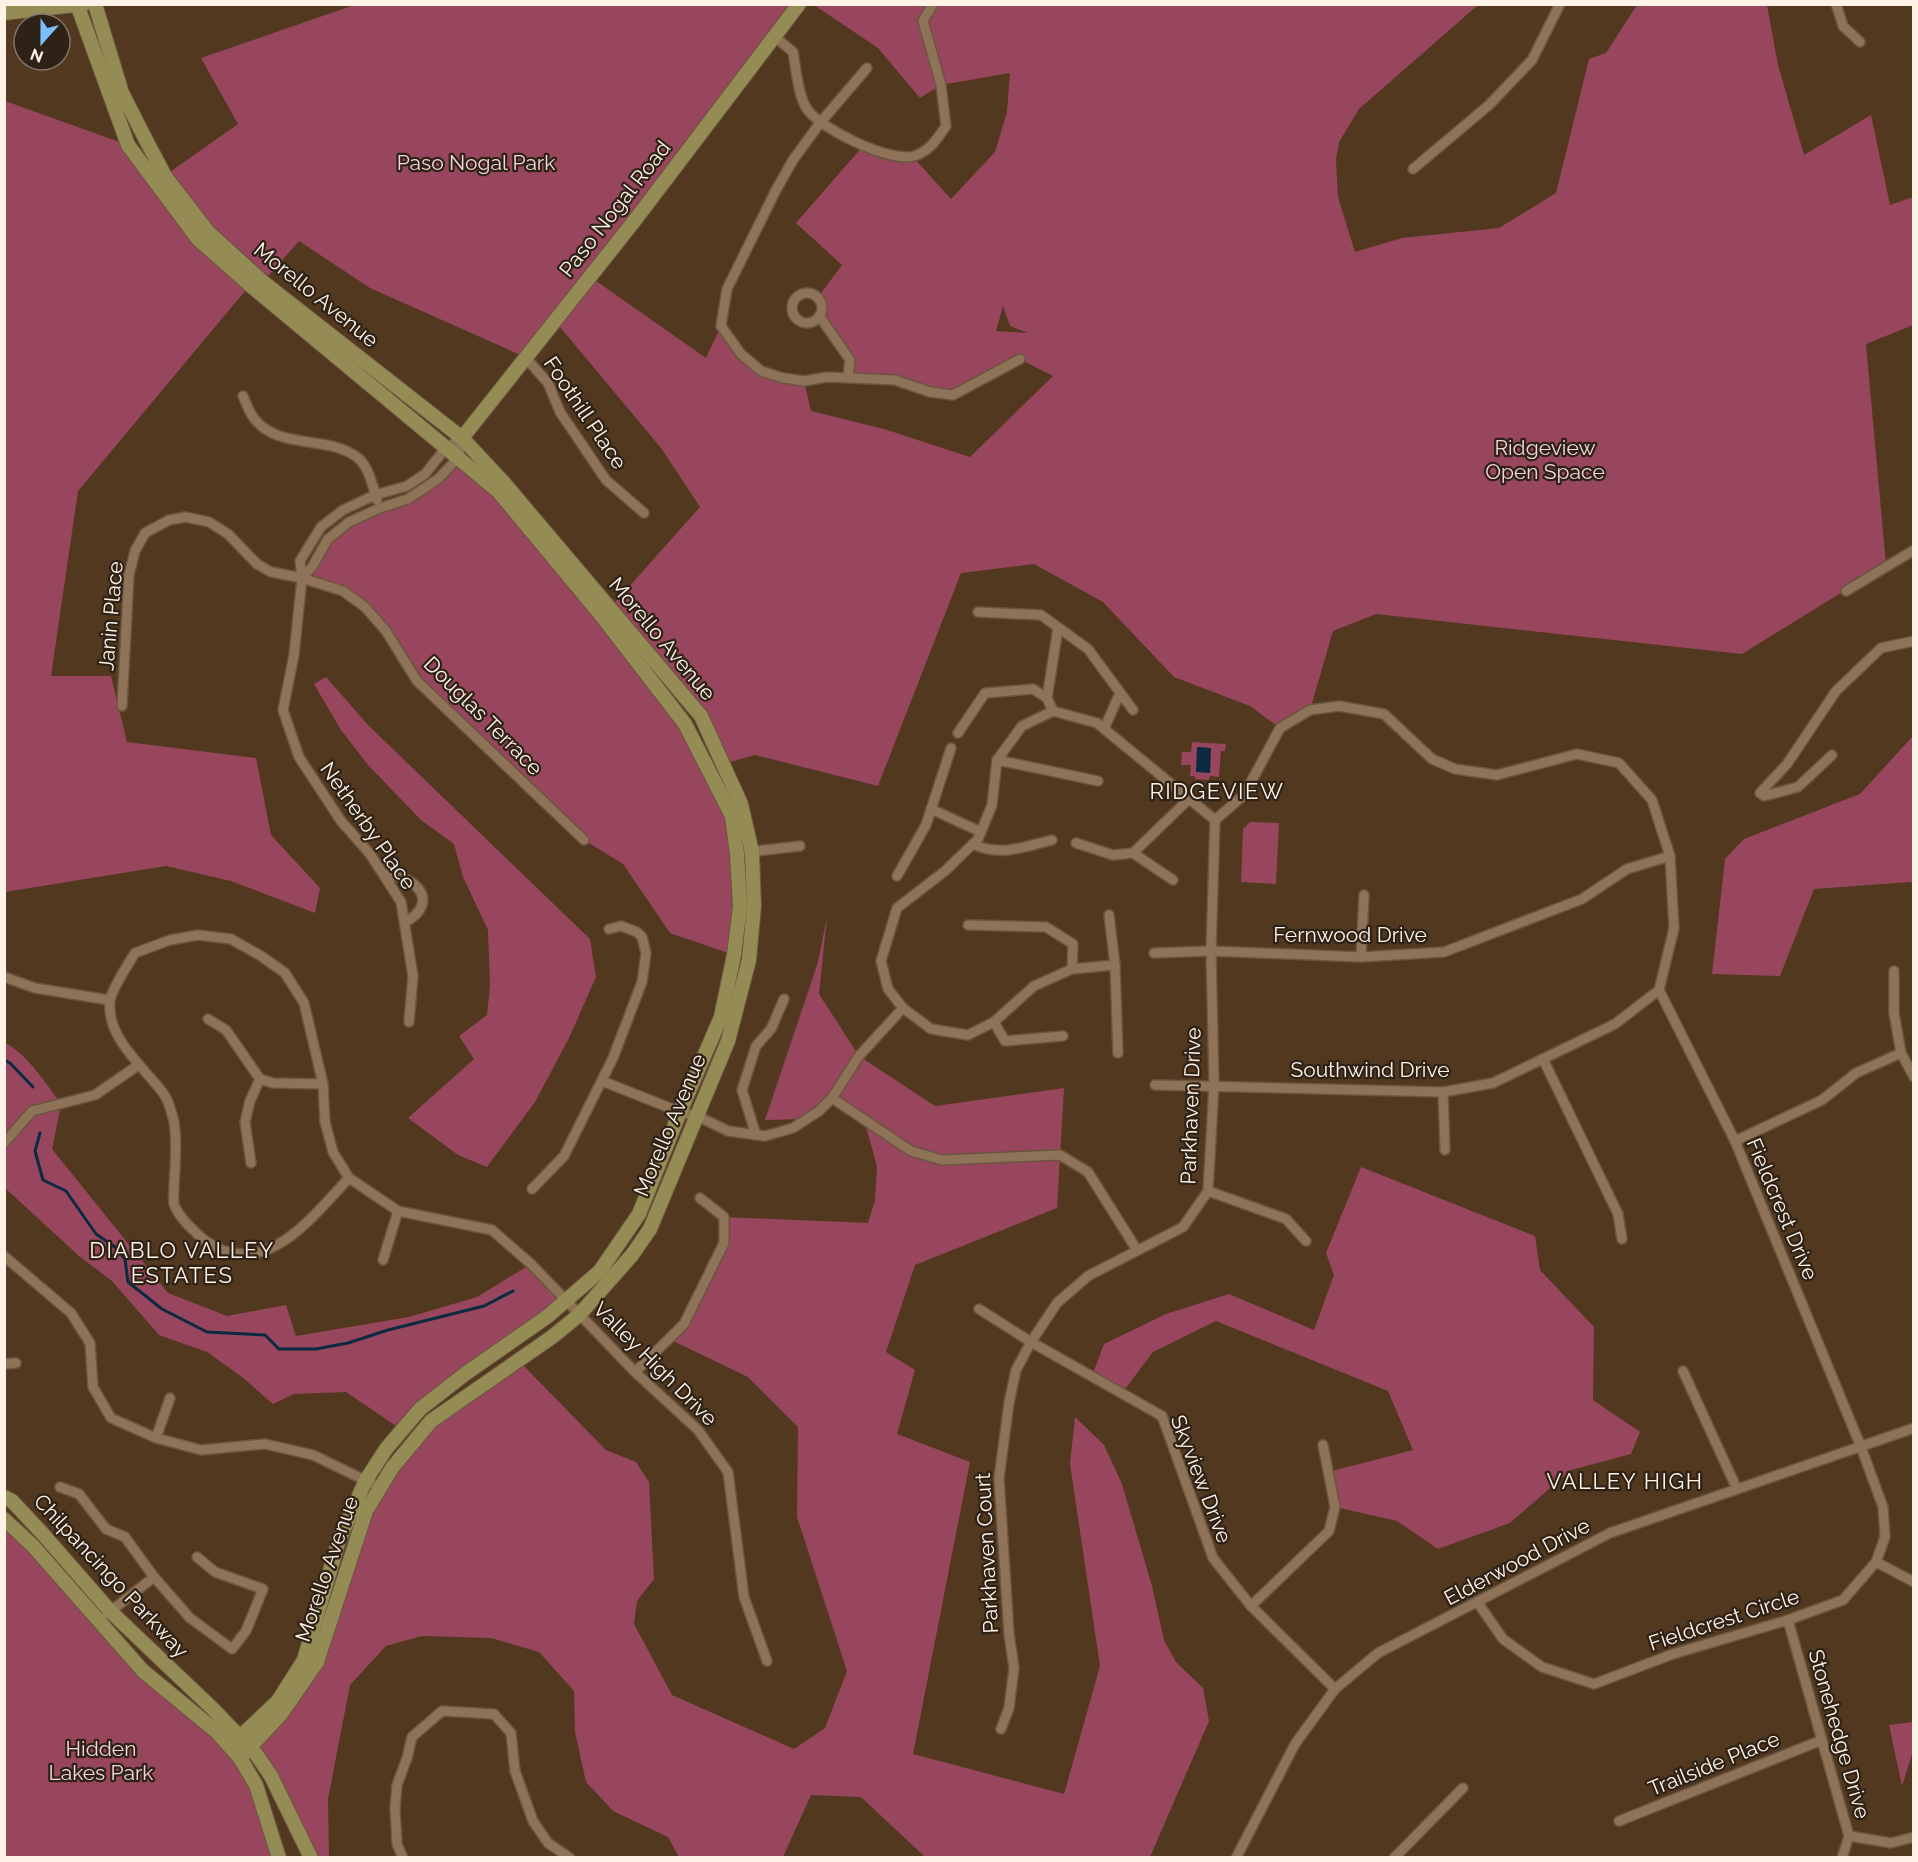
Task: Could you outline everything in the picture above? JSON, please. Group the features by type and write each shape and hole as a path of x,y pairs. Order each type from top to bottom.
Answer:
{"street":[{"path":"4,13 84,4"},
{"name":"Morello Avenue","path":"95,4 122,93 165,176 208,232 263,282 462,438 511,492 701,717 741,804 752,852 754,906 749,960 728,1041 650,1229 632,1255 579,1315 552,1337 431,1420 392,1468 366,1512 317,1662 281,1714 245,1753"},
{"name":"Paso Nogal Road","path":"462,438 635,220 740,81 776,38 799,4"},
{"path":"776,38 793,52 799,86 806,108 820,123 863,146 896,156 913,157 932,147 946,126 941,86 923,21 933,4"},
{"path":"1413,169 1489,105 1532,60 1560,4"},
{"path":"1836,4 1843,26 1860,42"},
{"name":"Morello Avenue","path":"77,5 128,145 198,238 250,285 498,491 601,615 685,724 732,816 737,854 740,906 734,955 722,1017 680,1112 639,1214 600,1271 548,1317 465,1374 420,1409 386,1449 366,1480 339,1540 304,1660 278,1701 235,1741"},
{"path":"867,68 820,123 793,160 727,289 720,326 741,354 761,371 783,378 804,381 826,377 895,380 930,392 952,395 1020,359"},
{"path":"820,317 850,360 848,377"},
{"name":"Foothill Place","path":"525,357 548,383 560,412 606,480 644,513"},
{"path":"243,396 254,417 266,429 282,437 338,448 359,459 367,470 380,508"},
{"path":"445,448 462,438"},
{"path":"303,578 328,539 349,522 408,499 438,479 458,458 462,438"},
{"name":"Netherby Place","path":"409,1022 413,976 401,902 370,854 341,821 299,757 283,710 294,655 303,578 300,561 321,527 343,510 375,495 407,486 425,474 445,448"},
{"name":"Janin Place","path":"122,706 129,575 135,551 145,533 169,520 186,517 209,522 228,534 257,564 271,572 303,578"},
{"path":"1846,591 1914,550"},
{"name":"Douglas Terrace","path":"303,578 343,591 364,607 386,631 417,681 584,840"},
{"path":"978,612 1041,615 1088,649 1132,710"},
{"path":"1047,698 1058,628"},
{"path":"1832,755 1798,787 1764,796 1760,793 1786,764 1836,691 1881,648 1914,641"},
{"path":"958,733 985,693 1033,689 1047,698 1053,711"},
{"path":"1104,729 1120,693"},
{"path":"1115,965 1072,969 1034,986 994,1022 968,1035 931,1029 903,1008 888,989 881,961 897,908 945,871 978,839 992,805 998,760 1022,726 1053,711 1097,723 1215,820 1244,795 1280,728 1310,710 1339,705 1384,714 1432,759 1455,769 1497,775 1577,754 1619,764 1652,800 1670,856 1674,928 1659,990"},
{"path":"897,876 926,825 951,748"},
{"path":"998,760 1098,781"},
{"path":"1076,843 1113,855 1133,853 1190,799"},
{"path":"931,808 981,832"},
{"name":"Parkhaven Drive","path":"1031,1342 1057,1303 1088,1276 1183,1227 1208,1191 1214,1085 1211,951 1215,820"},
{"path":"973,844 987,850 1009,850 1052,840"},
{"path":"737,854 800,846"},
{"path":"1133,853 1173,880"},
{"name":"Fernwood Drive","path":"1154,953 1211,951 1361,957 1444,952 1582,899 1627,869 1670,856"},
{"path":"384,874 410,881 419,890 422,908 416,916 405,922"},
{"path":"1361,957 1364,895"},
{"path":"1109,915 1115,965 1118,1053"},
{"path":"968,925 1046,927 1073,944 1072,969"},
{"path":"532,1189 564,1156 613,1058 642,982 646,953 642,937 637,932 621,926 609,929"},
{"path":"349,1178 299,1231 282,1244 255,1254 232,1252 208,1242 190,1228 174,1204 174,1120 164,1095 137,1066 117,1035 112,1022 109,1000 135,953 170,940 198,935 231,939 285,973 304,1003 323,1084 325,1122 333,1152 349,1178 399,1211 384,1260"},
{"path":"1894,971 1894,1013 1900,1053 1914,1077"},
{"path":"4,977 35,988 109,1000"},
{"name":"Southwind Drive","path":"1155,1085 1443,1092 1493,1083 1616,1024 1659,990"},
{"name":"Fieldcrest Drive","path":"1659,990 1735,1141 1861,1447"},
{"path":"756,1135 742,1090 756,1046 771,1029 784,999"},
{"path":"602,1081 680,1112 697,1116 728,1131 765,1136 793,1128 819,1111 832,1098 859,1056 903,1008"},
{"path":"208,1019 226,1030 260,1079 273,1083 323,1084"},
{"path":"994,1022 1005,1041 1063,1036"},
{"path":"1735,1141 1821,1100 1856,1073 1900,1053"},
{"path":"1543,1059 1618,1214 1622,1239"},
{"path":"4,1143 32,1111 95,1095 137,1066"},
{"path":"251,1163 245,1122 250,1101 260,1079"},
{"path":"1443,1092 1445,1149"},
{"path":"832,1098 911,1151 942,1160 1060,1155 1088,1172 1137,1250"},
{"path":"1208,1191 1286,1219 1306,1241"},
{"path":"635,1372 684,1324 724,1243 724,1217 700,1198"},
{"name":"Valley High Drive","path":"399,1211 492,1230 531,1264 635,1372 698,1430 728,1472 744,1597 767,1661"},
{"path":"4,1256 71,1313 90,1342 93,1387 111,1418 156,1438 201,1450 265,1444 313,1455 379,1487"},
{"name":"Skyview Drive","path":"979,1310 1162,1416 1213,1558 1251,1606 1335,1689"},
{"name":"Parkhaven Court","path":"1001,1729 1009,1708 1014,1668 1009,1634 999,1478 1016,1370 1031,1342"},
{"path":"4,1364 16,1363"},
{"path":"1683,1371 1737,1489"},
{"path":"156,1438 170,1398"},
{"name":"Elderwood Drive","path":"1237,1857 1295,1744 1335,1689 1378,1653 1610,1533 1914,1428"},
{"path":"1251,1606 1329,1530 1335,1507 1323,1445"},
{"name":"Fieldcrest Circle","path":"1478,1603 1503,1639 1542,1667 1594,1684 1673,1654 1788,1620 1843,1600 1875,1562 1885,1537 1883,1507 1861,1447"},
{"path":"60,1487 79,1494 106,1528 125,1537 154,1578 190,1618 232,1649 246,1631 263,1589 215,1572 197,1557"},
{"name":"Chilpancingo Parkway","path":"4,1497 12,1501 42,1533 110,1611 213,1709 245,1753"},
{"name":"Chilpancingo Parkway","path":"4,1519 33,1546 143,1671 217,1732 235,1741"},
{"path":"1875,1562 1914,1582"},
{"path":"98,1621 154,1578"},
{"name":"Stonehedge Drive","path":"1788,1620 1849,1836 1842,1857"},
{"path":"403,1857 397,1844 395,1808 397,1785 412,1737 442,1711 494,1714 511,1733 515,1771 533,1821 548,1843 570,1857"},
{"name":"Trailside Place","path":"1619,1821 1822,1740"},
{"path":"245,1753 279,1857"},
{"path":"245,1753 271,1776 311,1857"},
{"path":"1394,1857 1463,1788"},
{"path":"1849,1836 1890,1843 1914,1837"}],"green space":[{"path":"354,5 799,5 589,276 706,358 721,326 761,371 804,381 811,411 884,429 970,457 1053,376 1019,359 953,395 895,380 848,377 850,360 820,317 823,310 818,297 842,265 796,223 863,146 913,157 951,199 995,152 1007,112 1010,73 941,85 920,98 878,48 814,5 1478,5 1359,109 1339,142 1336,160 1338,197 1355,252 1402,238 1499,228 1556,193 1589,59 1606,53 1637,5 1767,5 1778,65 1804,155 1871,115 1890,205 1913,197 1913,325 1866,344 1886,565 1742,654 1376,614 1333,631 1310,710 1280,728 1250,706 1174,677 1103,602 1034,564 961,573 878,786 755,755 723,764 701,716 610,608 700,507 661,448 555,321 525,357 370,288 299,241 263,282 208,232 167,174 238,124 201,58","holes":["1003,306 1010,326 1028,333 996,331"]},
{"path":"5,101 128,145 250,285 78,491 51,676 111,676 127,742 256,758 271,835 320,888 315,913 231,881 166,866 5,892"},
{"path":"458,458 498,491 685,724 732,816 737,854 734,955 670,933 623,864 584,840 417,681 386,631 343,591 302,578 328,539 349,522 408,499"},
{"path":"326,677 368,725 590,939 596,977 569,1038 535,1102 487,1167 458,1155 408,1118 474,1059 459,1036 487,1015 490,986 488,930 463,877 454,844 421,820 368,765 341,730 314,684"},
{"path":"1913,736 1913,884 1910,882 1814,889 1780,976 1712,974 1725,859 1744,839 1860,794"},
{"path":"1192,742 1226,744 1225,751 1221,751 1219,777 1210,776 1209,780 1195,779 1195,776 1190,776 1191,765 1181,765 1182,752 1191,752"},
{"path":"1250,822 1279,823 1276,884 1241,882 1243,829"},
{"path":"827,917 819,994 859,1056 935,1106 1064,1088 1057,1208 915,1265 886,1352 915,1370 897,1434 970,1462 913,1754 1064,1794 1100,1666 1070,1464 1075,1417 1104,1445 1122,1484 1152,1586 1164,1640 1176,1662 1203,1688 1209,1721 1150,1857 925,1857 861,1797 811,1795 783,1857 679,1857 668,1837 613,1811 586,1782 575,1732 574,1691 539,1652 491,1638 422,1636 386,1646 350,1685 328,1799 329,1857 311,1857 256,1754 262,1737 317,1662 366,1511 431,1421 519,1361 606,1450 636,1462 649,1482 654,1579 637,1601 634,1624 672,1695 794,1749 825,1728 847,1671 797,1517 798,1427 748,1377 669,1339 684,1324 724,1243 724,1217 868,1223 875,1200 877,1166 864,1120 832,1098 806,1119 765,1120 818,962"},
{"path":"4,1042 21,1054 61,1104 52,1149 168,1293 227,1316 286,1305 296,1336 409,1317 477,1297 531,1264 567,1301 402,1430 346,1392 294,1394 273,1404 242,1377 207,1352 159,1335 112,1281 79,1256 5,1188"},
{"path":"1361,1167 1535,1236 1540,1270 1594,1327 1593,1400 1640,1432 1631,1454 1571,1470 1510,1523 1438,1549 1397,1521 1335,1507 1328,1472 1413,1450 1388,1391 1216,1321 1153,1352 1122,1393 1092,1376 1104,1344 1166,1314 1229,1294 1314,1330 1334,1275 1326,1253"},
{"name":"Hidden Lakes Park","path":"4,1519 93,1616 240,1758 279,1857 5,1857"},
{"path":"1913,1722 1913,1751 1902,1786 1889,1725"}],"water":[{"path":"1197,747 1211,748 1210,773 1196,772"}],"waterway":[{"path":"4,1060 10,1063 33,1087"},
{"path":"40,1133 35,1151 43,1180 66,1191 96,1234 115,1247 125,1259 128,1282 162,1309 207,1332 265,1335 279,1349 316,1349 348,1343 388,1330 484,1306 513,1291"}],"district":[{"name":"RIDGEVIEW","path":"1217,791"},
{"name":"DIABLO VALLEY ESTATES","path":"182,1262"},
{"name":"VALLEY HIGH","path":"1625,1481"}],"park label":[{"name":"Paso Nogal Park","path":"476,163"},
{"name":"Ridgeview Open Space","path":"1545,460"}]}
